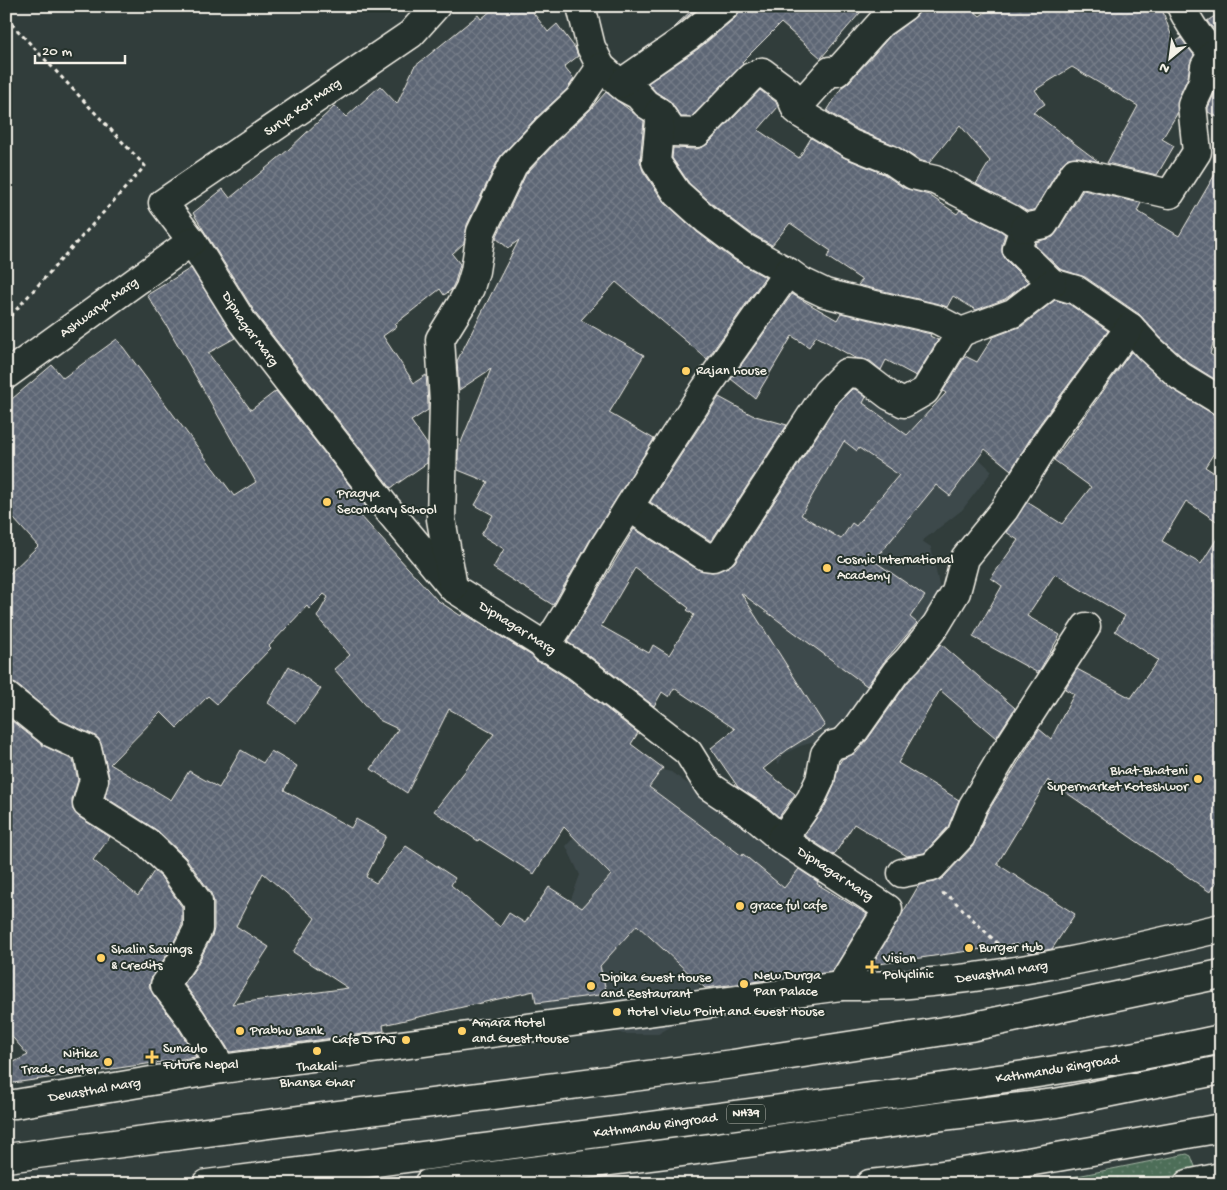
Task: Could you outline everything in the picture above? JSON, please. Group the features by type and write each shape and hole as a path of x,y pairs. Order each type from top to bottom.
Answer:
{"main road":[{"name":"Surya Kot Marg","path":"163,203 411,34 436,6"},
{"path":"581,6 591,47 610,75 658,112 673,132 697,133 751,77 762,72 788,92 796,109 803,115 851,144 891,160 913,175 935,180 1024,228 1044,224 1075,172 1170,194 1197,152 1192,105 1202,82 1205,66 1217,56 1183,10"},
{"path":"453,588 441,519 444,403 440,339 470,288 475,271 481,232 513,165 579,99 610,75 689,36 725,6"},
{"path":"796,109 830,71 837,72 881,23 904,6"},
{"path":"658,112 660,121 656,162 677,193 743,248 788,272 802,282 825,292 936,319 961,332"},
{"name":"Dipnagar Marg","path":"163,203 192,241 244,324 385,506 453,588 577,666 688,752 709,786 754,816 781,838 888,909 841,986"},
{"path":"1024,228 1017,249 1052,283 1076,290 1130,327 1150,349 1180,376 1221,401"},
{"name":"Ashwarya Marg","path":"6,375 192,241"},
{"path":"546,648 629,507 706,388 788,272"},
{"path":"629,507 704,556 713,557 722,553 827,392 846,373 861,374 890,396 904,403 925,391 961,332 1013,313 1052,283"},
{"path":"781,838 811,799 820,780 825,754 833,745 844,742 855,730 883,688 936,625 956,592 965,558 1004,510 1051,435 1130,327"},
{"path":"902,873 932,867 961,836 974,806 1004,754 1072,645 1086,627"},
{"path":"6,696 52,733 87,748 94,780 87,804 147,842 173,867 198,902 198,929 182,960 165,985 191,1019 222,1069"},
{"name":"Devasthal Marg","path":"6,1104 222,1069 841,986 909,984 1021,970 1105,955 1221,928"},
{"path":"6,1158 733,1064 970,1027 1221,974"},
{"name":"Kathmandu Ringroad","path":"206,1184 935,1088 1118,1059 1221,1039"},
{"name":"Kathmandu Ringroad","path":"428,1184 1056,1103 1221,1070"},
{"path":"870,1184 949,1175 1221,1128"},
{"path":"1188,1184 1221,1177"}],"path":[{"path":"6,18 145,166 6,321"},
{"path":"902,873 951,898 1000,946 1021,970"}],"shaded area":[{"name":"Cosmic International Academy","path":"851,366 911,395 992,471 962,510 922,541 931,547 941,595 837,736 800,746 782,755 779,764 750,732 721,635 750,595 716,572 752,521"},
{"path":"638,764 671,772 771,842 877,905 839,982 779,989 722,983 699,985 694,1018 677,1023 658,1034 623,1034 579,1015 551,1020 532,992 559,932 580,875 566,846 613,795"}],"green space":[{"path":"1187,1154 1191,1156 1196,1169 1192,1173 1118,1184 1028,1184 1072,1177"}],"building":[{"path":"497,6 528,6 548,32 557,24 575,48 578,56 564,67 574,79 567,89 535,119 499,158 467,225 464,243 452,254 460,264 451,290 444,295 440,289 395,324 397,326 383,336 414,383 426,375 428,403 428,410 411,421 427,444 427,463 391,488 256,314 193,213 223,189 230,198 288,150 335,106 346,117 380,86 397,104 414,67 478,15 481,19"},
{"path":"696,6 700,6 673,28"},
{"path":"740,6 866,6 821,58 781,23 691,117 681,117 671,102 656,92 648,83 698,49 735,18"},
{"path":"920,6 968,6 980,16 994,6 1161,6 1174,43 1181,38 1194,55 1188,77 1178,99 1177,114 1162,139 1174,146 1157,175 1107,163 1138,106 1072,67 1035,90 1045,104 1033,112 1099,162 1079,157 1068,158 1062,164 1034,210 1027,211 976,184 990,161 960,125 929,163 919,160 897,146 858,130 827,111 842,87 849,82 891,35 919,13"},
{"path":"1221,12 1221,38 1207,21"},
{"path":"1221,74 1221,119 1208,112"},
{"path":"760,90 776,102 778,107 758,130 799,158 811,138 845,158 884,174 904,188 929,195 957,214 960,210 1001,231 1005,234 1002,253 1006,260 1028,282 1005,299 976,310 953,296 947,307 858,285 862,280 827,257 831,251 790,223 772,245 752,234 717,208 689,183 672,158 673,148 697,149 708,144"},
{"path":"606,92 644,121 640,161 643,171 664,202 697,232 734,260 765,277 707,359 616,282 581,320 644,355 609,413 654,439 589,542 553,605 493,568 504,549 481,535 493,515 475,505 488,482 458,470 458,450 491,369 459,390 457,361 519,240 508,248 496,238 526,174"},
{"path":"1221,164 1221,315 1210,354 1221,361 1221,383 1189,363 1161,338 1139,314 1085,277 1060,269 1035,245 1036,242 1053,237 1083,190 1141,203 1137,211 1179,236"},
{"path":"191,268 235,338 208,353 251,410 276,391 368,509 360,515 437,600 461,616 463,613 532,656 536,661 543,663 568,679 638,733 631,744 663,768 649,787 742,856 743,854 784,888 799,869 818,882 817,884 867,914 832,972 705,988 637,925 600,966 607,994 536,1003 534,991 383,1025 384,1031 230,1052 184,984 196,967 212,936 214,929 214,902 211,893 186,858 158,831 105,797 109,777 99,739 60,720 16,684 6,681 6,577 38,546 6,510 6,404 52,365 63,378 117,339 234,496 256,482 167,326 147,295","holes":["324,594 328,597 317,617 350,655 334,669 379,720 398,729 371,769 407,793 449,709 494,734 434,811 478,841 479,839 534,874 564,827 611,875 582,908 549,887 525,923 509,913 500,927 451,885 455,878 406,846 376,883 366,877 386,836 356,819 351,828 284,790 297,766 271,751 263,763 241,750 219,788 189,771 171,800 110,764 161,712 177,728 208,696 217,704 271,648 269,646 307,606 309,609","263,873 315,918 293,952 348,988 232,1004 269,947 236,926"]},
{"path":"792,294 837,320 841,313 931,334 930,336 938,340 916,376 886,360 881,370 870,361 855,358 816,336 809,347 792,336 755,398 731,379"},
{"path":"1055,300 1069,304 1108,331 1038,426 1011,470 985,449 950,496 936,485 874,561 925,596 910,617 917,623 883,663 867,686 741,593 825,726 787,750 763,769 795,794 779,817 763,803 738,787 711,748 735,729 674,688 669,697 662,692 654,706 587,654 567,642 634,529 697,569 712,572 728,567 735,562 839,402 852,389 866,397 863,403 907,435 946,393 943,391 965,356 977,362 993,337 1022,326","holes":["844,441 857,451 859,448 899,475 856,526 852,523 841,539 801,515","635,568 689,608 687,610 694,615 669,655 653,645 649,653 601,626"]},
{"path":"1131,352 1172,389 1221,417 1221,442 1205,467 1221,477 1221,524 1186,501 1162,541 1201,564 1221,532 1221,876 1210,892 1048,780 997,864 1075,914 1052,949 1030,953 1017,944 872,965 919,885 935,882 943,878 973,846 987,813 1039,729 1051,739 1074,694 1065,689 1077,669 1131,698 1158,660 1115,631 1125,616 1055,574 1027,616 1060,635 1038,673 973,637 1002,586 991,578 1018,540 1006,532 1027,502 1062,524 1091,487 1054,460"},
{"path":"719,397 752,415 787,425 711,541 650,502"},
{"path":"941,644 1015,708 996,738 940,690 898,763 959,800 948,827 924,853 907,856 854,824 834,855 804,835 825,806 834,786 839,764 842,759 856,753 908,682"},
{"path":"289,666 321,689 296,723 268,703"},
{"path":"12,721 42,745 73,760 78,780 72,800 73,810 79,817 110,837 93,860 138,896 154,871 161,877 182,907 182,925 169,952 152,976 149,986 196,1057 6,1084 6,1066 28,1055 6,1030 6,726"}],"place":[{"name":"Rajan house","path":"686,371"},
{"name":"Pragya Secondary School","path":"327,502"},
{"name":"Cosmic International Academy","path":"827,568"},
{"name":"Bhat-Bhateni Supermarket Koteshwor","path":"1198,779"},
{"name":"grace ful cafe","path":"740,906"},
{"name":"Burger Hub","path":"969,948"},
{"name":"Shalin Savings & Credits","path":"101,958"},
{"name":"Vision Polyclinic","path":"872,967"},
{"name":"New Durga Pan Palace","path":"744,984"},
{"name":"Dipika Guest House and Restaurant","path":"591,986"},
{"name":"Hotel View Point and Guest House","path":"617,1012"},
{"name":"Prabhu Bank","path":"240,1031"},
{"name":"Amara Hotel and Guest House","path":"462,1031"},
{"name":"Cafe D TAJ","path":"406,1040"},
{"name":"Thakali Bhansa Ghar","path":"317,1051"},
{"name":"Sunaulo Future Nepal","path":"152,1057"},
{"name":"Nitika Trade Center","path":"108,1062"}]}
